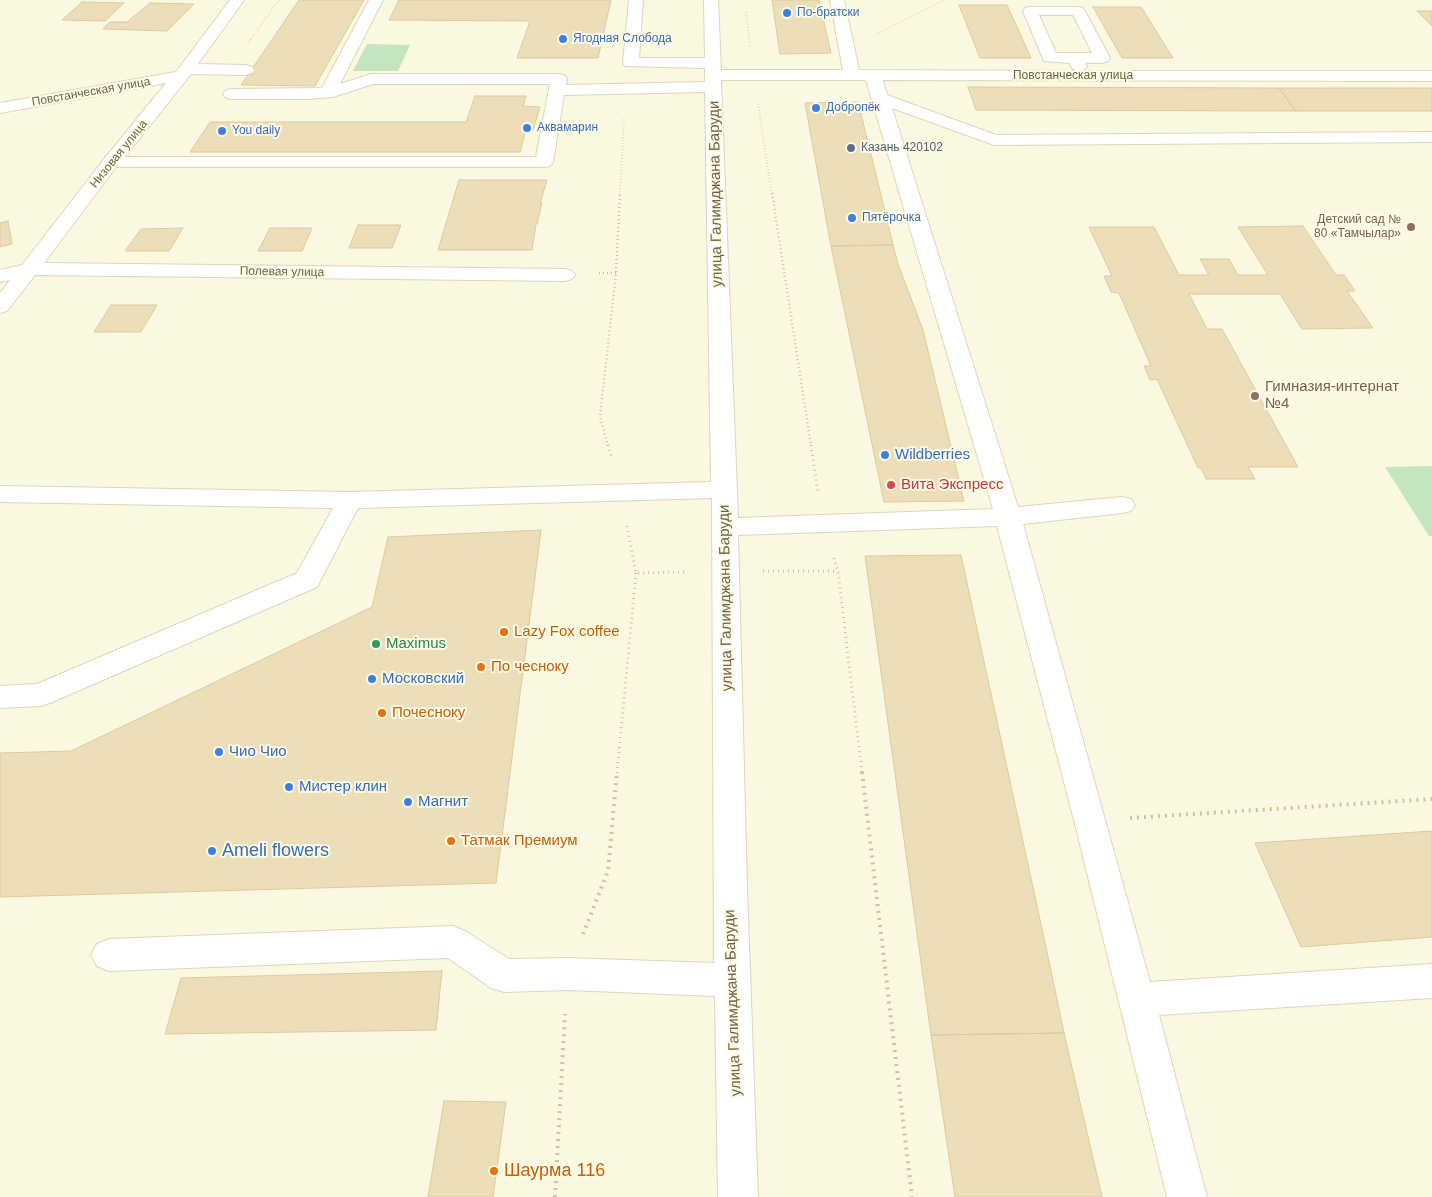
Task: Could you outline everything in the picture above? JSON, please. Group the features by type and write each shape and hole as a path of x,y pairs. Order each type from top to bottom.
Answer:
{"street":[{"name":"Низовая улица","path":"0,307 110,162 184,73 237,0"},
{"path":"328,92 376,0"},
{"path":"636,0 631,63 714,75"},
{"name":"улица Галимджана Баруди","path":"711,0 725,527 732,980 738,1197"},
{"path":"837,0 847,49 868,83 1008,516 1090,820 1187,1197"},
{"path":"1030,11 1078,11 1102,58 1074,58 1050,58 1030,11"},
{"path":"1074,58 1084,76"},
{"name":"Повстанческая улица","path":"0,108 184,73 246,70"},
{"name":"Повстанческая улица","path":"714,75 753,75 868,83 1084,76 1432,76"},
{"path":"557,90 625,89 714,75"},
{"path":"110,162 544,162 559,79 372,79 328,92 306,94 231,94"},
{"path":"868,83 994,140 1432,137"},
{"name":"Полевая улица","path":"0,276 30,269 565,275"},
{"path":"0,494 350,500 724,490"},
{"path":"0,697 40,695 307,580 350,500"},
{"path":"725,527 1008,516 1122,505"},
{"path":"109,955 453,942 504,976 568,974 732,980"},
{"path":"1136,1000 1432,981"}],"path":[{"path":"847,49 944,0"},
{"path":"746,10 753,75 824,524 838,571 912,1197"},
{"path":"556,1197 568,974 608,872 636,573 615,494 600,417 616,273 625,89"},
{"path":"636,573 838,571"},
{"path":"1090,820 1432,799"}],"green space":[{"path":"367,44 410,45 398,71 353,71"},
{"path":"1432,466 1432,536 1429,536 1385,467"}],"building":[{"path":"299,0 364,0 315,86 241,85"},
{"name":"Ягодная Слобода","path":"399,0 611,0 598,58 517,58 530,21 389,20"},
{"path":"772,0 819,0 831,53 780,54"},
{"path":"82,2 124,3 105,21 62,20"},
{"path":"150,3 194,4 167,31 103,29 110,22 127,22"},
{"path":"959,5 1007,5 1031,58 980,58"},
{"path":"1093,7 1141,7 1173,58 1122,58"},
{"path":"1417,11 1432,11 1432,26"},
{"path":"968,87 1279,88 1296,111 976,110"},
{"path":"1279,88 1432,88 1432,111 1296,111"},
{"path":"475,96 526,96 523,106 540,107 533,130 526,130 520,152 190,152 210,122 466,122"},
{"path":"858,102 893,245 831,246 805,103"},
{"path":"459,180 547,180 540,203 542,203 532,250 438,250"},
{"path":"8,221 12,244 0,247 0,223"},
{"path":"358,225 401,225 392,248 349,248"},
{"path":"1303,226 1336,275 1344,275 1355,291 1347,291 1373,328 1302,329 1280,294 1189,294 1207,329 1222,329 1298,467 1248,467 1255,479 1206,479 1201,468 1198,468 1157,379 1150,380 1144,366 1151,366 1119,293 1111,292 1104,276 1112,276 1089,227 1154,227 1179,275 1209,275 1200,259 1229,259 1238,275 1268,275 1238,227"},
{"path":"183,228 169,251 125,251 141,229"},
{"path":"270,228 312,228 302,251 258,251"},
{"path":"893,245 898,264 923,330 964,501 884,502 831,246"},
{"path":"111,305 157,305 141,332 94,332"},
{"name":"Московский","path":"541,530 496,883 0,897 0,753 71,751 372,607 388,537"},
{"path":"961,555 1064,1033 931,1035 865,556"},
{"path":"1432,831 1432,937 1301,947 1255,843"},
{"path":"442,971 436,1030 165,1034 181,978"},
{"path":"1064,1033 1102,1197 955,1197 931,1035"},
{"path":"444,1101 506,1102 493,1197 428,1197"}],"place":[{"name":"По-братски","path":"787,13"},
{"name":"Ягодная Слобода","path":"563,39"},
{"name":"Добропёк","path":"816,108"},
{"name":"Аквамарин","path":"527,128"},
{"name":"You daily","path":"222,131"},
{"name":"Казань 420102","path":"851,148"},
{"name":"Пятёрочка","path":"852,218"},
{"name":"Детский сад № 80 «Тамчылар»","path":"1411,227"},
{"name":"Гимназия-интернат №4","path":"1255,396"},
{"name":"Wildberries","path":"885,455"},
{"name":"Вита Экспресс","path":"891,485"},
{"name":"Lazy Fox coffee","path":"504,632"},
{"name":"Maximus","path":"376,644"},
{"name":"По чесноку","path":"481,667"},
{"name":"Московский","path":"372,679"},
{"name":"Почесноку","path":"382,713"},
{"name":"Чио Чио","path":"219,752"},
{"name":"Мистер клин","path":"289,787"},
{"name":"Магнит","path":"408,802"},
{"name":"Татмак Премиум","path":"451,841"},
{"name":"Ameli flowers","path":"212,851"},
{"name":"Шаурма 116","path":"494,1171"}]}
